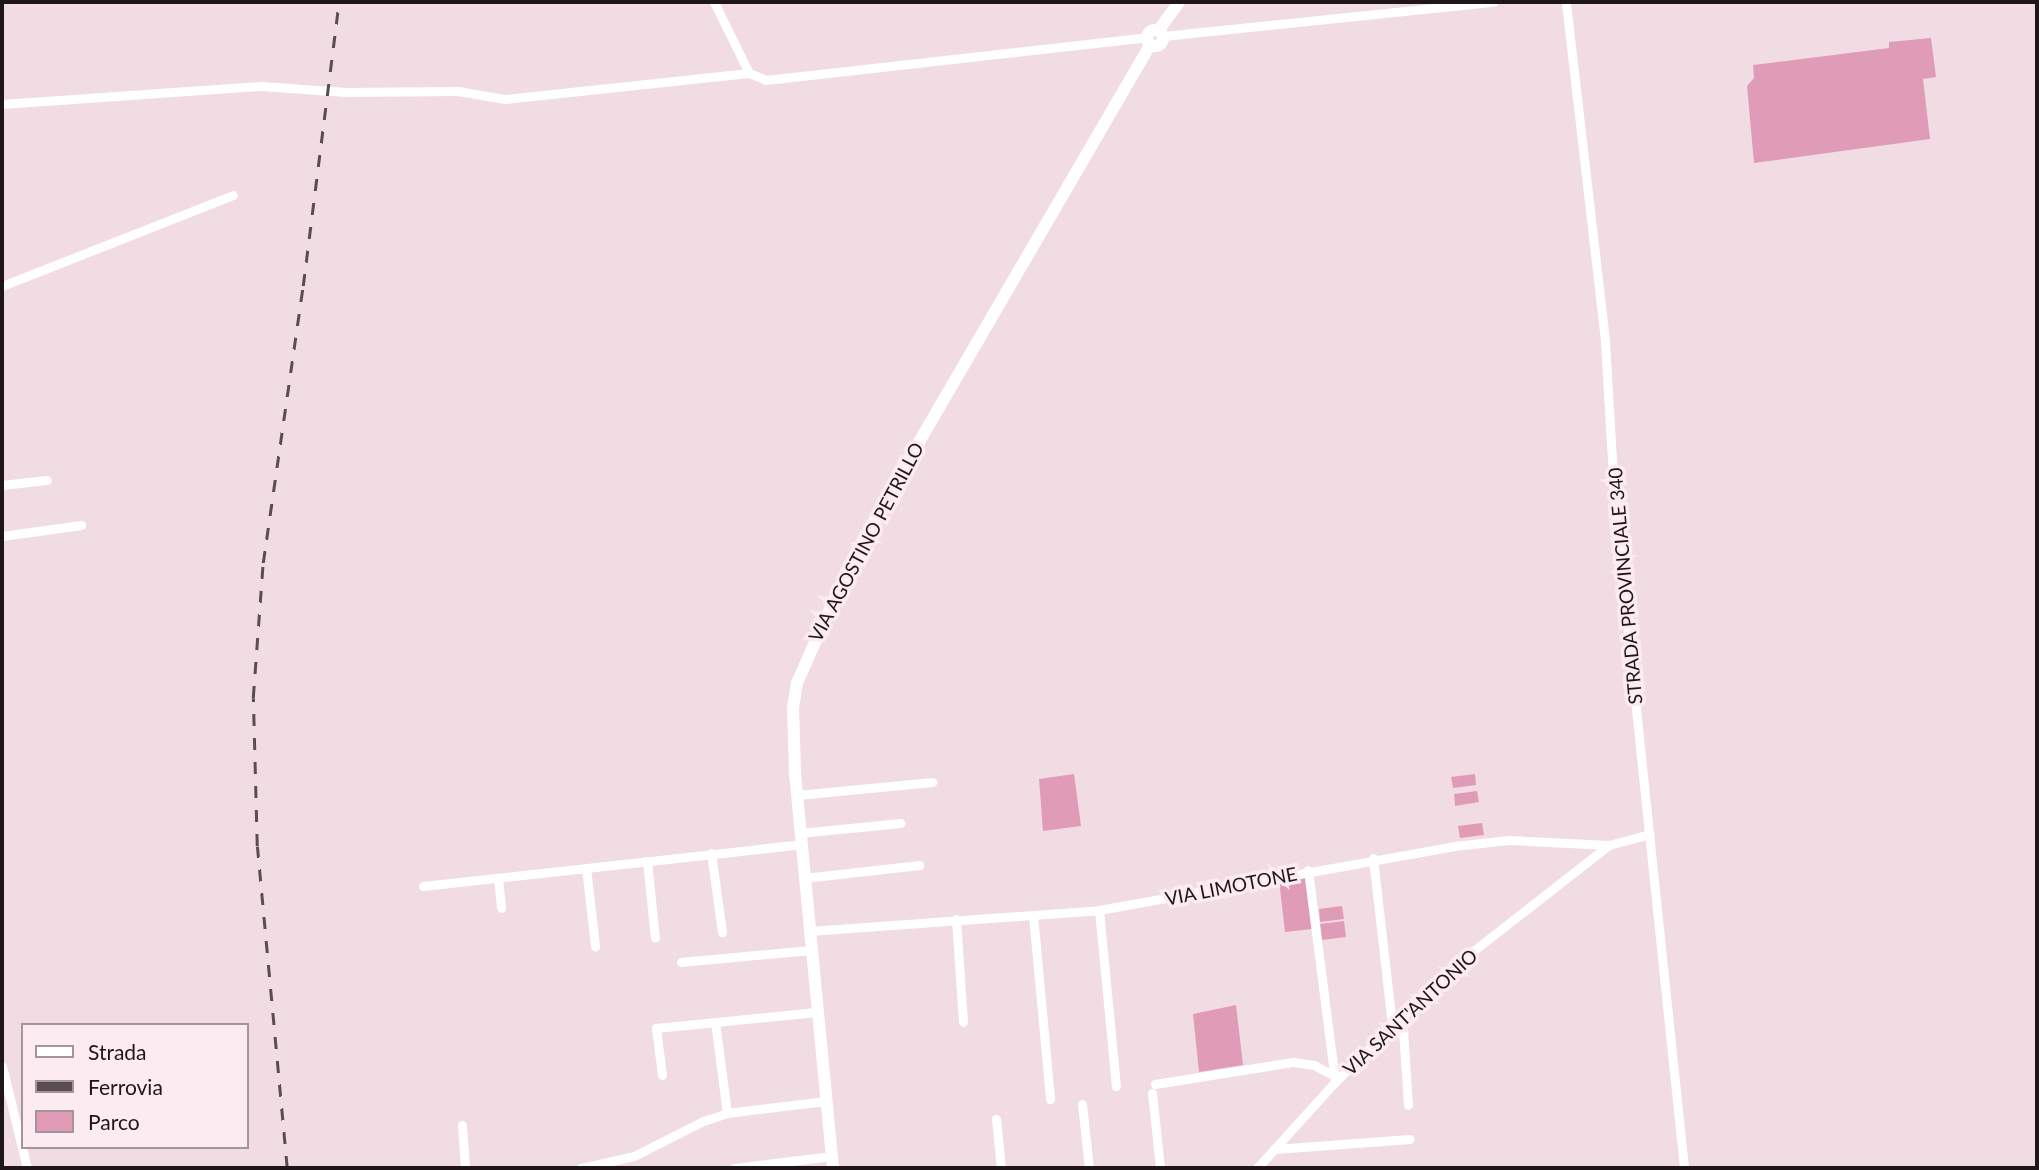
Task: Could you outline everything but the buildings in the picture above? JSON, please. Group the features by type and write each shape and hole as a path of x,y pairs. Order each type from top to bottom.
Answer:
{"street":[{"path":"714,2 749,73"},
{"name":"VIA AGOSTINO PETRILLO","path":"832,1162 797,795 793,708 797,683 847,570 952,381 1152,41 1179,2"},
{"path":"2,104 262,86 345,92 458,91 505,99 749,73 766,80 1152,41 1493,2"},
{"name":"STRADA PROVINCIALE 340","path":"1565,2 1605,342 1615,508 1684,1168"},
{"path":"2,286 233,195"},
{"path":"2,485 47,480"},
{"path":"2,536 81,525"},
{"path":"797,795 932,782"},
{"path":"423,887 711,853 901,823"},
{"name":"VIA LIMOTONE","path":"809,931 1099,911 1373,858 1509,840 1609,845 1650,834"},
{"name":"VIA SANT'ANTONIO","path":"1257,1168 1334,1079 1454,966 1609,845"},
{"path":"711,853 722,932"},
{"path":"1373,858 1392,1024"},
{"path":"647,861 655,938"},
{"path":"804,878 919,865"},
{"path":"586,868 595,946"},
{"path":"1308,870 1334,1079"},
{"path":"498,878 501,908"},
{"path":"1099,911 1116,1086"},
{"path":"1033,915 1050,1099"},
{"path":"956,919 963,1021"},
{"path":"681,962 811,950"},
{"path":"662,1075 656,1028 816,1012"},
{"path":"1402,1015 1408,1105"},
{"path":"715,1022 727,1114"},
{"path":"1160,1168 1154,1088 1293,1062 1314,1065 1334,1079"},
{"path":"2,1066 21,1144"},
{"path":"581,1168 634,1156 703,1121 727,1114 825,1101"},
{"path":"1082,1104 1088,1168"},
{"path":"996,1119 1001,1168"},
{"path":"462,1125 465,1168"},
{"path":"1275,1149 1409,1139"},
{"path":"22,1149 27,1168"},
{"path":"734,1168 832,1162"}],"green space":[{"path":"1931,38 1936,77 1923,79 1930,139 1754,163 1747,86 1754,78 1753,65 1889,48 1889,42"},
{"path":"1074,774 1081,826 1043,831 1039,779"},
{"path":"1475,774 1476,785 1453,788 1451,777"},
{"path":"1477,791 1479,802 1455,806 1454,794"},
{"path":"1482,823 1484,835 1460,838 1458,826"},
{"path":"1306,877 1312,929 1285,932 1279,880"},
{"path":"1342,906 1344,919 1320,922 1319,909"},
{"path":"1344,921 1346,937 1322,940 1320,924"},
{"path":"1236,1005 1243,1065 1199,1072 1193,1014"}],"railway":[{"path":"287,1168 257,846 253,698 263,563 303,286 339,2"}]}
